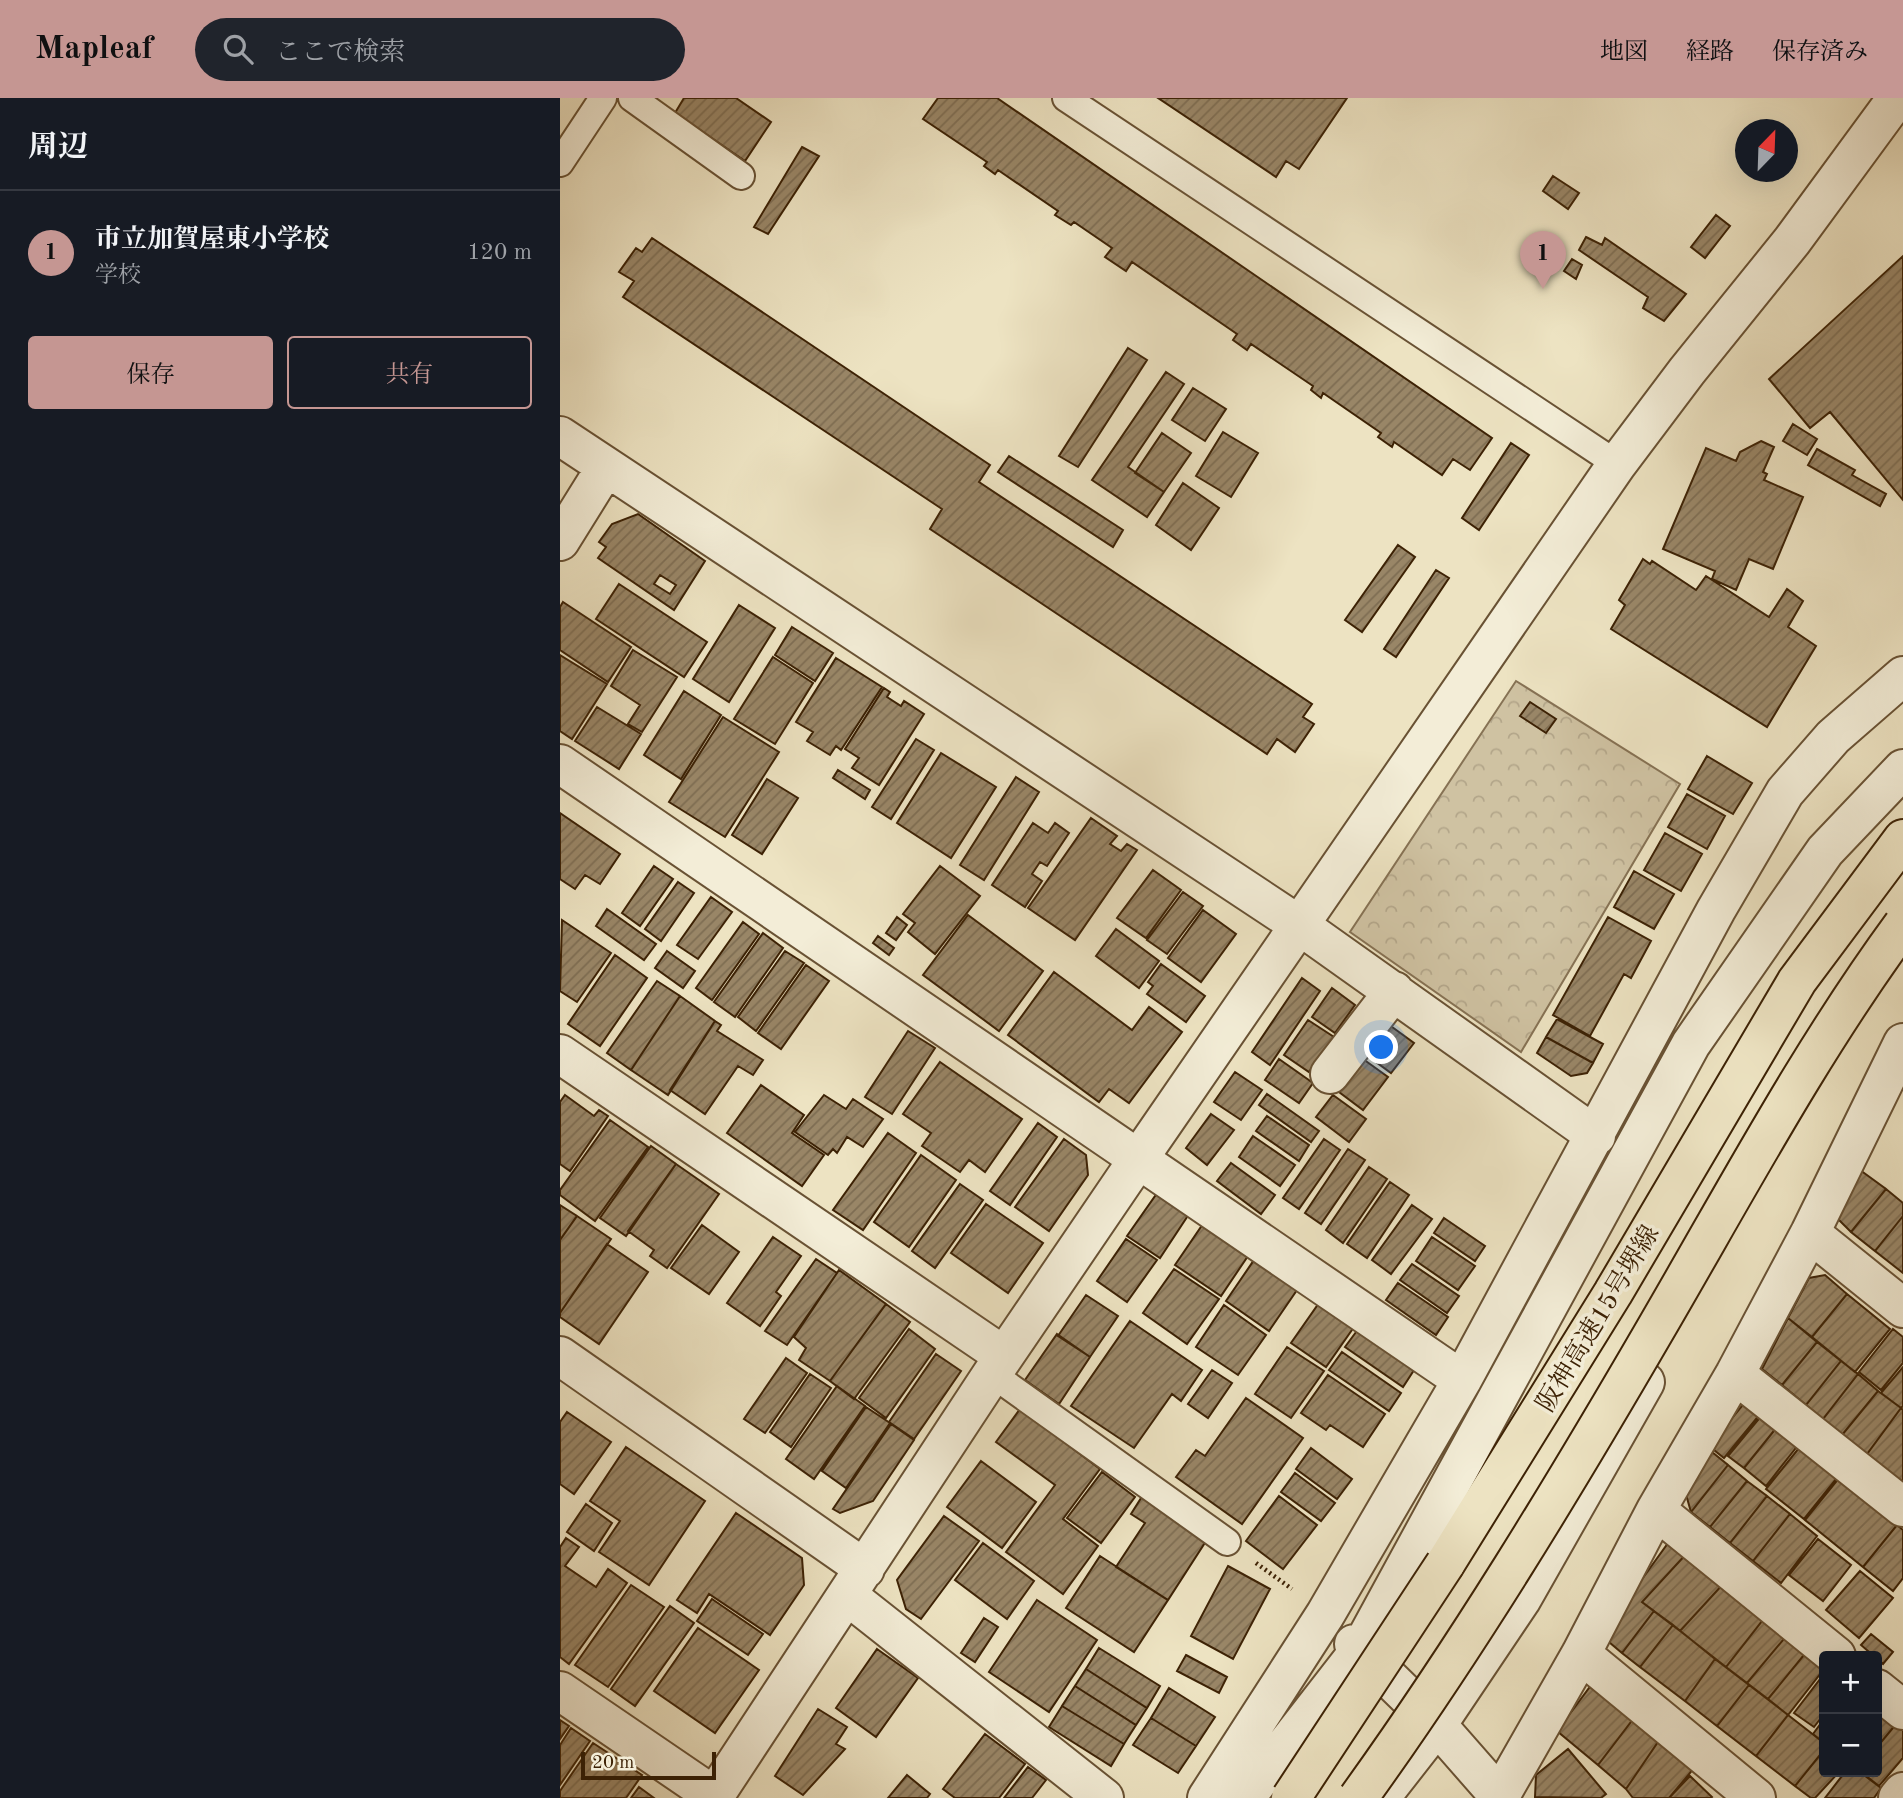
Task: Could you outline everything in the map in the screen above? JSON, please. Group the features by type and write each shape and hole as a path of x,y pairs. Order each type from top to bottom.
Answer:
{"highway":[{"name":"阪神高速15号堺線","path":"1290,1798 1445,1564 1606,1304 1797,981 1903,839"},
{"name":"阪神高速15号堺線","path":"1358,1798 1431,1696 1514,1567 1788,1099 1863,979 1903,925"}],"street":[{"path":"560,1690 713,1797 857,1583 998,1365 1617,464 1687,371 1792,241 1897,98"},
{"path":"560,436 1300,925 1596,1136"},
{"path":"560,541 606,467"},
{"path":"1207,1798 1325,1615 1462,1380 1716,911 1785,792 1833,737 1903,676"},
{"path":"560,764 1462,1380"},
{"path":"1245,1798 1360,1650 1691,1044 1825,851 1903,769"},
{"path":"1380,1798 1437,1725 1521,1600 1600,1464 1749,1188 1874,983 1903,944"},
{"path":"1330,1074 1394,990"},
{"path":"1325,1615 1437,1725 1500,1797 1581,1654 1656,1510 1735,1374 1810,1233 1903,1043"},
{"path":"560,1054 998,1365"},
{"path":"1810,1233 1903,1308"},
{"path":"560,1356 857,1583 1104,1798"},
{"path":"1735,1374 1903,1507"},
{"path":"1656,1510 1830,1651"},
{"path":"1581,1654 1756,1798"},
{"path":"1882,1693 1903,1710"},
{"path":"1898,1798 1903,1792"}],"lane":[{"path":"560,163 603,98"},
{"path":"632,98 741,176"},
{"path":"1066,98 1617,464"},
{"path":"998,1365 1227,1542"}],"path":[{"path":"1227,1542 1325,1615"}],"green space":[{"path":"1516,681 1680,784 1521,1052 1350,932"}],"building":[{"path":"684,98 736,98 771,122 745,161 675,113"},
{"path":"938,98 997,98 1492,438 1470,470 1453,459 1442,475 1394,442 1392,447 1378,437 1381,433 1323,393 1321,398 1311,390 1313,386 1251,344 1247,350 1233,340 1237,334 1132,262 1126,271 1105,257 1112,248 1074,222 1071,225 1055,215 1058,211 998,170 995,174 984,166 987,162 923,119"},
{"path":"1158,98 1347,98 1299,169 1286,161 1276,177"},
{"path":"802,147 819,156 768,234 754,227"},
{"path":"1553,176 1579,193 1568,209 1543,191"},
{"path":"1716,215 1730,226 1705,258 1691,247"},
{"path":"1586,237 1602,245 1605,238 1686,294 1664,321 1643,308 1648,297 1579,250"},
{"path":"652,238 990,465 979,482 1312,704 1303,717 1314,724 1295,752 1277,739 1267,754 930,529 942,509 623,297 634,281 619,272 636,248 642,252"},
{"path":"1903,256 1903,500 1830,412 1810,428 1769,379"},
{"path":"1572,259 1582,265 1576,279 1564,271"},
{"path":"1128,348 1147,360 1078,467 1059,456"},
{"path":"1166,372 1184,384 1128,467 1164,492 1147,517 1092,480"},
{"path":"1193,388 1226,409 1205,441 1172,420"},
{"path":"1793,424 1817,439 1807,455 1783,441"},
{"path":"1223,432 1258,453 1231,497 1196,476"},
{"path":"1162,433 1191,453 1164,492 1135,473"},
{"path":"1761,441 1774,447 1763,472 1767,474 1764,480 1803,497 1773,569 1749,559 1736,590 1712,579 1715,571 1663,549 1706,448 1736,461 1740,452"},
{"path":"1511,443 1529,455 1479,530 1462,518"},
{"path":"1817,449 1855,470 1852,475 1886,494 1880,506 1808,465"},
{"path":"1009,456 1123,530 1113,547 998,472"},
{"path":"1183,483 1219,508 1191,550 1156,525"},
{"path":"638,514 705,561 674,610 598,558 606,547 599,542 612,524","holes":["660,575 676,585 670,594 654,584"]},
{"path":"1398,545 1415,557 1362,632 1345,620"},
{"path":"1643,559 1650,564 1652,561 1696,590 1706,576 1769,617 1787,589 1803,601 1788,627 1816,646 1767,727 1611,629 1625,605 1619,600"},
{"path":"1436,570 1449,578 1396,657 1384,649"},
{"path":"619,584 707,642 684,677 596,619"},
{"path":"563,602 631,647 608,682 560,650 560,607"},
{"path":"739,605 775,628 729,702 693,679"},
{"path":"792,627 833,653 815,681 775,655"},
{"path":"633,650 677,677 642,732 628,724 640,705 611,686"},
{"path":"560,655 607,684 572,739 560,731"},
{"path":"773,657 813,683 775,744 734,719"},
{"path":"836,658 882,687 841,750 836,746 830,755 807,741 813,732 796,722"},
{"path":"884,688 890,692 887,697 901,706 904,701 924,714 879,785 852,768 859,758 845,749"},
{"path":"684,691 721,715 681,779 644,755"},
{"path":"1530,702 1556,719 1546,733 1520,716"},
{"path":"597,707 641,734 619,769 575,741"},
{"path":"723,717 779,752 725,837 669,802"},
{"path":"916,739 934,750 891,819 872,807"},
{"path":"941,753 996,787 951,858 897,823"},
{"path":"1707,756 1752,783 1733,814 1688,789"},
{"path":"838,770 870,790 865,799 833,778"},
{"path":"1016,777 1039,792 984,880 960,865"},
{"path":"767,779 798,798 762,854 732,835"},
{"path":"1687,794 1725,816 1707,849 1668,827"},
{"path":"560,813 620,854 600,884 585,875 575,889 560,879"},
{"path":"1091,818 1117,836 1110,844 1121,851 1127,844 1137,850 1075,940 1028,908"},
{"path":"1033,823 1048,833 1055,823 1069,833 1047,866 1040,862 1032,874 1042,881 1025,907 992,885"},
{"path":"1665,833 1702,854 1681,891 1644,870"},
{"path":"654,866 673,879 640,926 622,913"},
{"path":"940,866 980,896 935,954 908,932 915,923 903,914"},
{"path":"1153,870 1181,890 1146,938 1117,918"},
{"path":"1634,871 1674,894 1654,929 1614,907"},
{"path":"678,882 694,893 661,941 645,929"},
{"path":"1183,892 1203,906 1167,954 1147,940"},
{"path":"711,897 732,912 698,959 677,945"},
{"path":"607,909 656,944 644,960 596,926"},
{"path":"1203,910 1236,934 1201,982 1168,958"},
{"path":"968,915 1043,971 999,1031 923,975"},
{"path":"897,917 907,925 896,940 886,933"},
{"path":"1608,917 1651,941 1631,978 1624,974 1590,1036 1553,1015"},
{"path":"562,920 611,953 577,1002 560,991"},
{"path":"743,922 759,934 712,1000 696,988"},
{"path":"1116,929 1159,961 1139,988 1096,956"},
{"path":"763,933 783,948 735,1017 714,1002"},
{"path":"878,936 894,948 889,955 873,943"},
{"path":"667,951 695,971 683,988 655,968"},
{"path":"785,951 804,963 756,1031 738,1017"},
{"path":"615,955 647,978 600,1046 568,1024"},
{"path":"1161,964 1205,996 1186,1022 1147,994 1153,986 1148,982"},
{"path":"806,965 829,981 781,1049 758,1033"},
{"path":"1054,972 1132,1030 1149,1007 1182,1032 1129,1103 1109,1089 1099,1102 1008,1035"},
{"path":"1302,978 1320,991 1270,1065 1252,1052"},
{"path":"657,981 680,996 631,1070 607,1053"},
{"path":"1332,988 1355,1005 1335,1033 1312,1017"},
{"path":"680,996 715,1021 668,1095 631,1070"},
{"path":"1557,1019 1603,1044 1593,1063 1546,1037"},
{"path":"1308,1020 1334,1037 1309,1072 1284,1055"},
{"path":"715,1021 721,1025 717,1031 763,1060 753,1075 738,1066 705,1114 670,1090"},
{"path":"1388,1024 1414,1043 1391,1073 1365,1054"},
{"path":"908,1031 935,1048 892,1114 865,1097"},
{"path":"1546,1037 1593,1063 1587,1073 1571,1076 1537,1053"},
{"path":"1279,1059 1313,1083 1299,1103 1265,1080"},
{"path":"1363,1059 1388,1077 1363,1110 1339,1092"},
{"path":"940,1062 1022,1119 985,1172 969,1160 960,1172 922,1146 931,1133 903,1114"},
{"path":"1235,1072 1262,1090 1241,1120 1214,1102"},
{"path":"761,1085 804,1115 792,1133 824,1155 802,1186 727,1133"},
{"path":"1267,1094 1319,1131 1311,1142 1259,1105"},
{"path":"565,1095 594,1116 599,1110 608,1116 570,1171 560,1164 560,1102"},
{"path":"824,1095 846,1109 853,1099 883,1119 863,1147 847,1137 837,1153 833,1149 828,1155 795,1132"},
{"path":"1333,1095 1366,1119 1349,1142 1316,1117"},
{"path":"1211,1114 1234,1130 1207,1165 1186,1148"},
{"path":"1267,1116 1309,1145 1299,1161 1256,1131"},
{"path":"610,1120 648,1147 595,1221 560,1195 560,1190"},
{"path":"1038,1123 1057,1137 1010,1205 990,1191"},
{"path":"888,1133 916,1153 863,1230 833,1210"},
{"path":"1253,1136 1295,1165 1280,1186 1239,1157"},
{"path":"1064,1139 1086,1155 1088,1175 1049,1231 1015,1207"},
{"path":"1324,1139 1340,1150 1299,1209 1283,1198"},
{"path":"651,1146 676,1164 626,1236 600,1218"},
{"path":"1348,1149 1365,1160 1321,1224 1305,1213"},
{"path":"921,1155 956,1180 909,1247 874,1222"},
{"path":"1231,1163 1275,1195 1261,1214 1217,1181"},
{"path":"676,1164 719,1194 667,1268 650,1256 654,1250 628,1231"},
{"path":"1369,1167 1387,1179 1343,1243 1326,1230"},
{"path":"1860,1170 1886,1189 1851,1232 1838,1219"},
{"path":"1390,1182 1409,1195 1367,1258 1347,1244"},
{"path":"960,1184 983,1200 935,1268 912,1251"},
{"path":"1160,1189 1191,1211 1160,1258 1127,1236"},
{"path":"1886,1189 1903,1203 1903,1216 1875,1251 1851,1232"},
{"path":"986,1204 1043,1243 1008,1293 951,1253"},
{"path":"560,1205 577,1216 560,1240"},
{"path":"1412,1205 1432,1219 1391,1274 1372,1260"},
{"path":"577,1216 611,1239 560,1313 560,1240"},
{"path":"1903,1216 1903,1273 1875,1251"},
{"path":"1444,1218 1485,1246 1475,1261 1434,1233"},
{"path":"1205,1221 1250,1253 1221,1296 1175,1265"},
{"path":"702,1225 739,1252 709,1294 671,1268"},
{"path":"773,1237 801,1256 776,1292 781,1296 760,1326 727,1303"},
{"path":"1432,1237 1475,1266 1458,1290 1416,1261"},
{"path":"1126,1239 1157,1260 1127,1302 1097,1281"},
{"path":"607,1244 648,1272 599,1344 560,1317 560,1313"},
{"path":"816,1259 837,1273 787,1345 765,1331"},
{"path":"1254,1260 1297,1290 1269,1331 1226,1301"},
{"path":"1412,1264 1459,1296 1447,1313 1400,1280"},
{"path":"1174,1269 1219,1299 1187,1344 1143,1313"},
{"path":"839,1270 886,1304 830,1381 799,1360 806,1348 794,1337"},
{"path":"1825,1275 1847,1294 1812,1337 1788,1318 1809,1278"},
{"path":"1398,1283 1448,1317 1436,1335 1386,1300"},
{"path":"1847,1294 1890,1329 1855,1372 1812,1337"},
{"path":"1086,1295 1118,1316 1090,1357 1058,1336"},
{"path":"1319,1303 1354,1327 1326,1367 1291,1343"},
{"path":"886,1304 910,1322 854,1399 830,1381"},
{"path":"1224,1305 1266,1335 1238,1375 1196,1347"},
{"path":"1788,1318 1817,1342 1782,1385 1762,1369"},
{"path":"1130,1321 1202,1370 1181,1401 1172,1394 1134,1448 1071,1406"},
{"path":"1359,1328 1416,1367 1403,1387 1345,1347"},
{"path":"909,1329 935,1349 886,1418 859,1398"},
{"path":"1893,1329 1903,1337 1903,1363 1881,1390 1859,1372"},
{"path":"1057,1334 1090,1357 1059,1404 1025,1380"},
{"path":"1817,1342 1841,1361 1806,1405 1782,1385"},
{"path":"1287,1347 1324,1371 1291,1418 1255,1394"},
{"path":"1342,1352 1401,1393 1389,1411 1329,1370"},
{"path":"936,1354 961,1371 914,1439 889,1422"},
{"path":"786,1358 807,1373 765,1433 744,1419"},
{"path":"1841,1361 1858,1374 1823,1419 1806,1405"},
{"path":"1903,1367 1903,1406 1901,1408 1881,1393"},
{"path":"1212,1370 1232,1383 1208,1418 1188,1404"},
{"path":"810,1374 831,1388 791,1447 770,1432"},
{"path":"1858,1374 1878,1391 1842,1435 1823,1419"},
{"path":"1328,1375 1385,1414 1363,1447 1330,1425 1326,1430 1301,1413"},
{"path":"837,1386 865,1406 814,1479 786,1459"},
{"path":"1878,1391 1901,1408 1867,1454 1842,1435"},
{"path":"1246,1398 1303,1438 1242,1524 1176,1477 1196,1450 1205,1456"},
{"path":"1746,1401 1761,1413 1724,1458 1709,1446"},
{"path":"866,1407 890,1423 846,1488 822,1471"},
{"path":"1901,1408 1903,1410 1903,1484 1867,1454"},
{"path":"1020,1409 1100,1469 1063,1519 1098,1546 1063,1594 1006,1552 1055,1485 996,1442"},
{"path":"567,1412 611,1442 574,1494 560,1484 560,1422"},
{"path":"1762,1415 1777,1427 1744,1468 1728,1456"},
{"path":"891,1424 914,1440 873,1501 840,1513 833,1509"},
{"path":"1777,1427 1799,1444 1766,1486 1744,1468"},
{"path":"1803,1443 1841,1473 1804,1519 1766,1489"},
{"path":"626,1447 705,1501 649,1585 599,1552 620,1521 590,1501"},
{"path":"1311,1448 1352,1479 1337,1499 1296,1469"},
{"path":"1712,1452 1728,1465 1691,1512 1685,1491"},
{"path":"981,1461 1036,1502 1002,1548 947,1507"},
{"path":"1728,1465 1747,1481 1710,1527 1691,1512"},
{"path":"1102,1472 1135,1497 1101,1543 1067,1518"},
{"path":"1295,1473 1335,1503 1321,1521 1281,1492"},
{"path":"1839,1478 1897,1525 1863,1567 1805,1520"},
{"path":"1747,1481 1767,1496 1730,1543 1710,1527"},
{"path":"1143,1495 1208,1538 1168,1600 1116,1567 1145,1523 1131,1514"},
{"path":"1279,1496 1317,1525 1283,1569 1246,1541"},
{"path":"1767,1496 1790,1514 1753,1561 1730,1543"},
{"path":"586,1504 612,1523 594,1551 567,1532"},
{"path":"736,1513 802,1558 804,1585 770,1635 709,1594 697,1613 677,1600"},
{"path":"1790,1514 1817,1536 1781,1583 1753,1561"},
{"path":"944,1516 979,1541 921,1619 906,1609 897,1580"},
{"path":"1897,1525 1903,1530 1903,1578 1893,1591 1863,1567"},
{"path":"566,1538 579,1547 565,1566 596,1587 608,1569 627,1583 569,1664 560,1657 560,1547"},
{"path":"1671,1539 1688,1552 1642,1602 1654,1611 1622,1653 1609,1642 1611,1622"},
{"path":"1818,1539 1851,1565 1823,1601 1789,1575"},
{"path":"983,1543 1034,1581 1007,1619 955,1580"},
{"path":"1688,1552 1724,1583 1680,1631 1642,1602"},
{"path":"1100,1556 1168,1600 1134,1652 1066,1608"},
{"path":"1228,1566 1270,1589 1233,1659 1191,1636"},
{"path":"1860,1571 1893,1598 1859,1638 1826,1610"},
{"path":"1724,1583 1766,1616 1726,1667 1680,1631"},
{"path":"631,1585 664,1607 608,1687 575,1665"},
{"path":"712,1599 763,1634 748,1655 697,1621"},
{"path":"1037,1600 1097,1640 1049,1712 989,1672"},
{"path":"670,1606 694,1623 635,1706 611,1689"},
{"path":"1654,1611 1673,1625 1640,1667 1622,1653"},
{"path":"1766,1616 1788,1634 1747,1683 1726,1667"},
{"path":"984,1618 998,1627 975,1662 961,1653"},
{"path":"1673,1625 1715,1659 1685,1701 1640,1667"},
{"path":"698,1628 759,1670 715,1733 654,1691"},
{"path":"1788,1634 1808,1650 1768,1699 1747,1683"},
{"path":"1871,1634 1893,1652 1883,1664 1882,1651 1868,1651 1861,1645"},
{"path":"1099,1648 1160,1686 1147,1708 1086,1669"},
{"path":"877,1649 918,1678 876,1737 836,1708"},
{"path":"1808,1650 1819,1663 1819,1675 1788,1715 1768,1699"},
{"path":"1186,1655 1227,1677 1219,1693 1177,1671"},
{"path":"1715,1659 1749,1685 1717,1726 1685,1701"},
{"path":"1086,1669 1147,1708 1136,1725 1075,1686"},
{"path":"1819,1680 1819,1720 1814,1727 1794,1713"},
{"path":"1592,1684 1634,1718 1598,1765 1557,1731"},
{"path":"1749,1685 1788,1715 1756,1756 1717,1726"},
{"path":"1075,1686 1136,1725 1124,1744 1062,1706"},
{"path":"1169,1688 1215,1717 1196,1746 1151,1718"},
{"path":"1062,1706 1124,1744 1111,1766 1049,1727"},
{"path":"818,1709 847,1727 836,1744 845,1749 803,1795 775,1776"},
{"path":"1882,1711 1897,1723 1882,1741"},
{"path":"1788,1715 1819,1739 1819,1756 1795,1786 1756,1756"},
{"path":"1151,1718 1196,1746 1178,1773 1133,1745"},
{"path":"1634,1718 1660,1739 1626,1789 1598,1765"},
{"path":"560,1720 569,1726 560,1739"},
{"path":"1897,1723 1903,1728 1903,1758 1879,1786 1867,1777 1882,1777 1882,1741"},
{"path":"1819,1726 1819,1739 1813,1734"},
{"path":"571,1728 590,1741 560,1785 560,1745"},
{"path":"985,1734 1025,1764 999,1798 955,1798 943,1789"},
{"path":"1660,1739 1695,1767 1669,1798 1633,1798 1626,1789"},
{"path":"593,1743 642,1775 626,1798 560,1798 560,1791"},
{"path":"1568,1749 1606,1794 1601,1798 1535,1797 1536,1775"},
{"path":"1819,1756 1819,1777 1834,1777 1815,1798 1795,1786"},
{"path":"1028,1767 1046,1780 1032,1798 1004,1798"},
{"path":"907,1775 930,1794 927,1798 888,1798"},
{"path":"1690,1776 1712,1797 1669,1798"},
{"path":"1841,1777 1867,1777 1881,1788 1874,1798 1825,1798"},
{"path":"639,1787 654,1798 631,1798"}],"place":[{"name":"市立加賀屋東小学校","path":"1543,289"}]}
